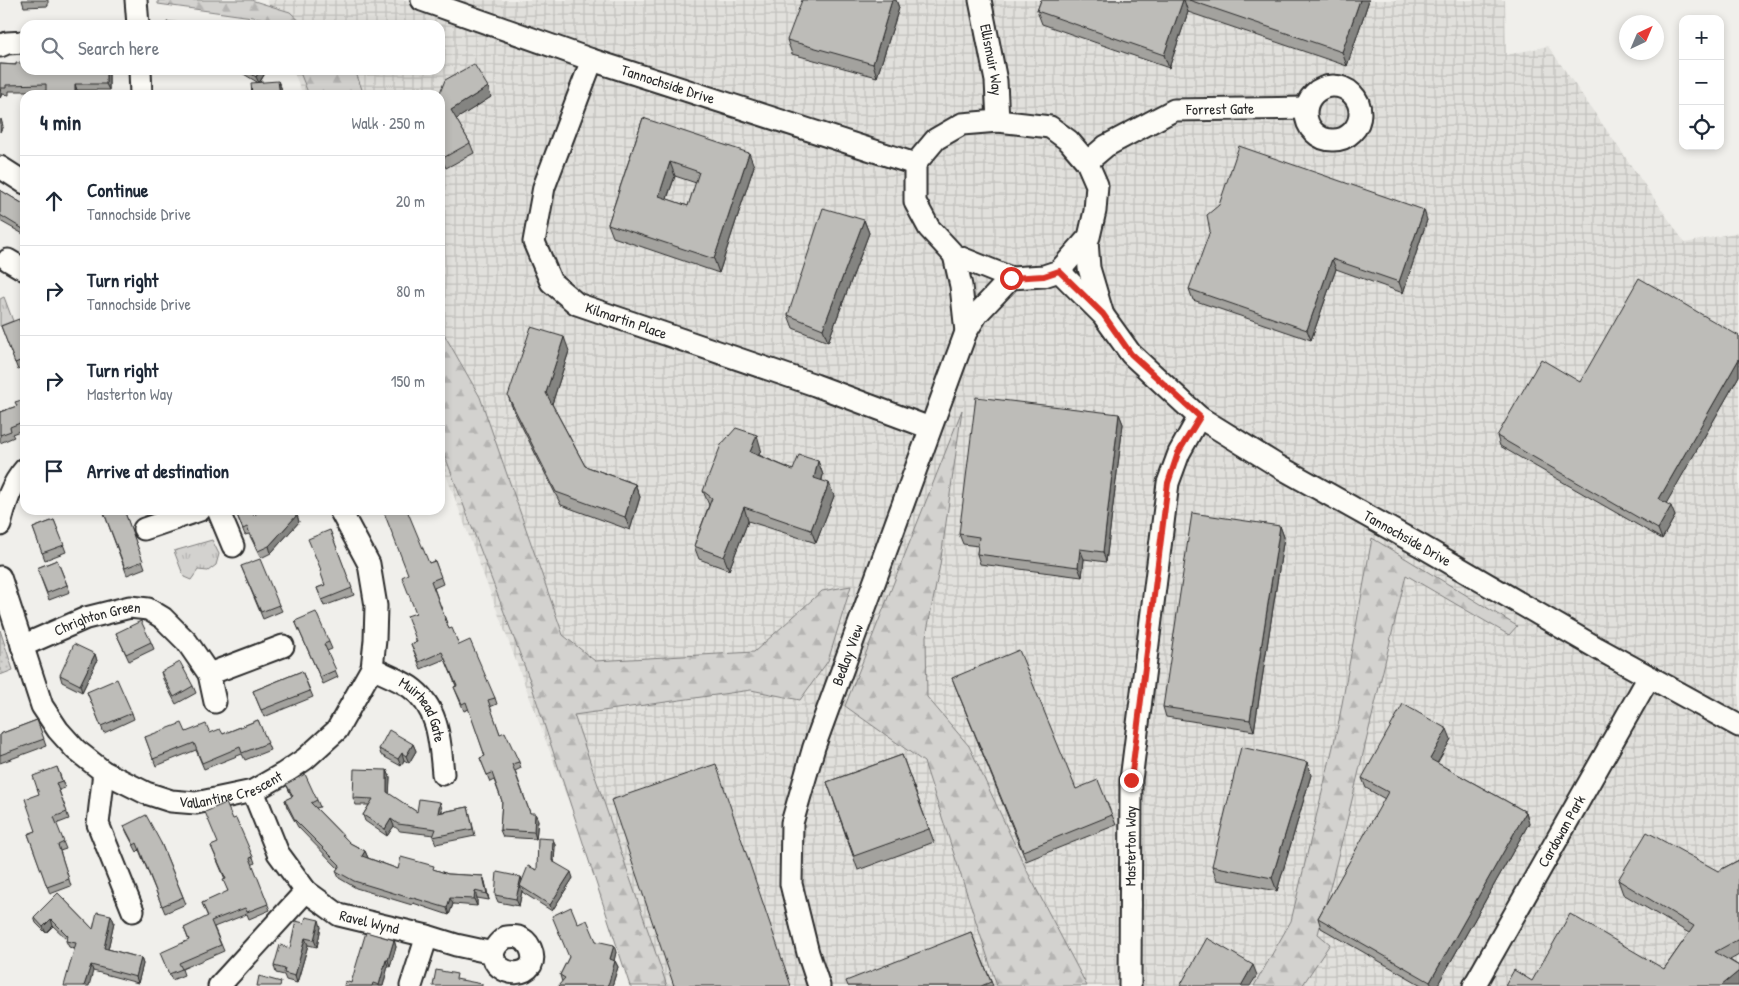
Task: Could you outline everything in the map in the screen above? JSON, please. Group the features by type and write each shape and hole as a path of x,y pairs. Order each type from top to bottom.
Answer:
{"street":[{"path":"136,0 138,20"},
{"name":"Tannochside Drive","path":"422,0 592,60 915,164 936,139 962,124 998,120 1050,128 1069,141 1087,162 1097,185 1095,212 1089,237 1059,271 1103,314 1131,354 1200,417 1278,466 1739,726"},
{"name":"Ellismuir Way","path":"980,0 996,81 998,120"},
{"path":"0,46 7,43 20,42"},
{"name":"Kilmartin Place","path":"592,60 544,187 534,242 551,282 577,304 815,385 930,428"},
{"path":"140,75 141,90"},
{"name":"Forrest Gate","path":"1087,162 1106,146 1174,110 1306,108"},
{"path":"915,164 915,202 929,228 954,255 1011,278 1044,276 1059,271"},
{"path":"0,167 20,180"},
{"name":"Tannochside Drive","path":"1087,240 1089,268 1103,314"},
{"name":"Bedlay View","path":"954,255 961,286 966,332"},
{"name":"Bedlay View","path":"819,986 808,953 791,884 792,823 814,747 966,332 977,314 1011,278"},
{"name":"Masterton Way","path":"1130,986 1131,780 1168,483 1178,453 1200,417"},
{"path":"0,525 4,509 6,485 20,473"},
{"path":"144,529 185,515"},
{"path":"220,515 233,546"},
{"name":"Vallantine Crescent","path":"0,577 42,706 58,730 76,750 104,772 146,793 171,801 196,803 253,791 305,759 337,730 372,668 376,606 368,564 343,515"},
{"name":"Chrighton Green","path":"22,646 86,618 130,607 148,609 163,618 187,642 209,674 215,702"},
{"path":"209,674 283,646"},
{"name":"Muirhead Gate","path":"372,668 410,687 428,704 438,730 443,774"},
{"name":"Cardowan Park","path":"1474,986 1650,677"},
{"path":"104,772 98,824 133,911"},
{"name":"Ravel Wynd","path":"253,791 278,853 306,891 340,915 493,953"},
{"path":"219,986 306,891"},
{"path":"411,986 427,936"}],"shaded area":[{"path":"267,0 1505,0 1506,55 1548,46 1685,243 1739,232 1739,986 638,986 445,472 445,90 301,90 295,75 445,75 445,20 274,20"}],"green space":[{"path":"158,0 251,0 290,12 299,20 274,20 158,4"},
{"path":"301,75 357,75 362,90 307,90"},
{"path":"4,297 13,321 0,326 0,299"},
{"path":"445,336 480,397 563,635 595,661 754,652 822,591 851,586 828,661 800,700 751,690 574,715 667,986 630,986 529,678 445,456"},
{"path":"962,410 940,565 926,636 927,697 969,746 1028,873 1087,986 997,986 924,762 845,706"},
{"path":"1372,538 1517,626 1509,635 1406,575 1318,934 1330,944 1302,986 1254,986 1291,921 1338,726"},
{"path":"212,540 219,554 216,565 208,571 198,570 191,580 184,577 174,551"},
{"path":"0,630 13,670 0,675"}],"building":[{"path":"802,0 892,0 873,64 787,40"},
{"path":"1041,0 1183,0 1164,55 1037,11"},
{"path":"1189,0 1360,0 1342,52"},
{"path":"16,63 20,63 20,75 106,75 106,84 75,84 75,90 46,90 46,84 6,85 6,88 0,88 0,64 16,65"},
{"path":"474,64 488,87 451,110 470,143 445,157 445,90 441,90 445,80"},
{"path":"278,81 279,90 252,90 251,83"},
{"path":"643,118 749,153 714,259 608,224","holes":["670,162 699,172 688,206 659,196"]},
{"path":"1239,146 1424,210 1399,282 1332,259 1307,330 1189,289 1210,231 1207,215 1219,205"},
{"path":"0,190 20,202 20,227 0,215"},
{"path":"823,208 864,220 823,329 788,315"},
{"path":"1639,278 1739,336 1739,359 1659,499 1671,506 1658,529 1497,436 1541,359 1580,382"},
{"path":"19,319 20,361 15,363 1,326"},
{"path":"531,327 564,337 546,393 585,466 635,484 625,517 556,492 508,396"},
{"path":"976,397 1119,414 1103,552 1080,549 1078,567 977,554 979,537 959,534"},
{"path":"20,400 20,423 10,427 11,431 0,435 0,412 17,406 15,402"},
{"path":"736,428 757,435 750,452 793,470 799,455 818,461 814,478 829,483 811,530 744,507 724,557 694,546 712,498 703,491 721,445"},
{"path":"1192,513 1280,526 1250,720 1163,707"},
{"path":"105,515 126,515 143,561 125,568"},
{"path":"237,515 297,515 269,546 258,551 247,527 243,529"},
{"path":"385,515 409,515 429,563 435,561 441,577 431,581 449,629 452,628 459,645 470,640 495,698 488,700 500,734 505,732 519,762 512,764 530,813 535,813 534,832 500,830 502,801 492,773 487,775 480,758 485,756 466,702 462,704 454,687 457,686 442,652 419,662 411,644 417,642 407,616 416,613 402,577 408,574"},
{"path":"54,520 64,545 42,553 33,528"},
{"path":"330,530 352,588 322,600 317,588 325,585 308,539"},
{"path":"260,559 279,605 261,612 241,566"},
{"path":"57,560 67,585 47,593 37,568"},
{"path":"316,612 329,642 324,644 336,670 320,677 295,621"},
{"path":"141,621 151,642 126,654 116,633"},
{"path":"74,644 95,654 80,685 60,675"},
{"path":"1019,650 1076,789 1098,780 1112,815 1023,851 952,678"},
{"path":"180,662 193,686 174,697 161,672"},
{"path":"302,671 310,691 261,710 253,691"},
{"path":"117,679 132,713 101,726 87,692"},
{"path":"1403,704 1447,729 1430,759 1526,812 1430,982 1318,918 1388,792 1362,778"},
{"path":"37,720 44,739 0,755 0,734"},
{"path":"258,720 268,743 242,753 240,747 202,763 194,743 153,759 145,737 182,723 186,732 206,724 210,733 220,729 223,734"},
{"path":"389,730 413,744 406,756 402,753 398,759 379,749"},
{"path":"1241,747 1307,762 1272,878 1212,866"},
{"path":"902,755 929,829 854,856 827,782"},
{"path":"716,764 791,986 674,986 611,800"},
{"path":"57,767 62,781 56,783 67,812 54,817 64,842 58,845 69,879 47,887 28,834 36,831 25,799 39,794 33,776"},
{"path":"354,769 387,770 387,792 417,812 419,799 440,802 438,813 468,807 473,829 433,837 436,829 398,824 391,819 385,829 363,815 373,799 353,798"},
{"path":"305,774 317,800 311,803 350,843 365,851 362,856 398,869 401,857 434,866 433,869 448,874 483,876 487,894 475,891 474,899 450,898 447,908 354,881 336,871 340,865 295,820 285,800 293,796 286,784"},
{"path":"226,803 233,819 236,818 253,857 250,858 268,904 247,912 245,908 211,921 221,945 179,963 182,969 169,974 160,953 189,940 184,928 208,916 202,903 228,891 223,880 226,879 211,846 218,843 205,812"},
{"path":"146,815 161,843 183,897 162,906 137,843 134,845 124,826"},
{"path":"1647,832 1718,871 1739,860 1739,939 1715,952 1739,966 1739,971 1721,986 1505,986 1514,970 1532,981 1570,914 1664,969 1694,926 1618,880"},
{"path":"538,838 553,839 552,861 571,872 550,905 520,886 528,866 537,870"},
{"path":"497,872 521,877 516,899 495,895"},
{"path":"58,893 93,929 97,912 111,915 104,948 141,958 136,977 91,965 84,986 64,986 76,943 66,941 68,936 51,919 43,927 34,917"},
{"path":"571,907 578,924 587,920 596,941 614,945 610,959 615,961 607,986 558,986 565,978 560,975 569,957 552,916"},
{"path":"306,917 319,920 314,940 305,938 295,976 284,973 285,969 274,966 280,945 290,948 296,921 304,923"},
{"path":"366,932 394,940 379,985 373,983 372,986 344,986 345,981 351,983"},
{"path":"971,932 991,982 981,986 848,986 846,981"},
{"path":"1207,938 1253,965 1241,986 1180,986"},
{"path":"436,970 457,974 456,979 482,984 482,986 433,986"},
{"path":"259,976 281,982 280,986 257,986"}],"route":[{"path":"1011,278 1044,276 1059,271 1103,314 1131,354 1200,417 1178,453 1168,483 1131,780"}]}
